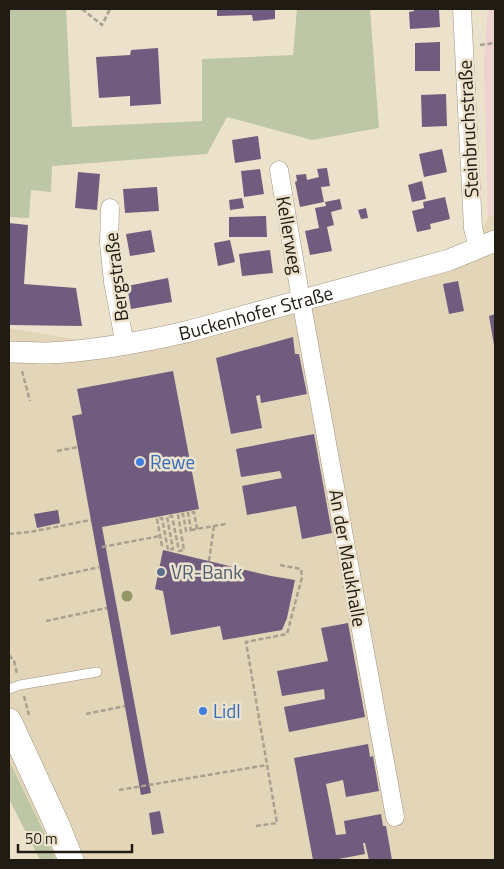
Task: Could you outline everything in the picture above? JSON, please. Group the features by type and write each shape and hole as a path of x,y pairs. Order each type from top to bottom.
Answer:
{"main road":[{"path":"9,721 71,860"}],"street":[{"name":"Steinbruchstraße","path":"462,9 473,228 487,244"},
{"name":"Kellerweg","path":"279,170 301,300"},
{"name":"Bergstraße","path":"110,208 109,243 113,282 125,345"},
{"name":"Buckenhofer Straße","path":"13,352 47,353 125,345 152,340 449,260 487,244"},
{"name":"An der Maukhalle","path":"301,300 395,817"}],"lane":[{"path":"9,689 20,685 97,672"}],"path":[{"path":"82,9 102,26 110,9"},
{"path":"13,352 30,401"},
{"path":"57,451 78,447"},
{"path":"192,530 188,513 194,512 197,529"},
{"path":"162,546 157,518 162,518 168,550 173,549 167,517 172,516 179,551 184,550 178,515 183,514 186,531"},
{"path":"9,534 30,532 91,520"},
{"path":"102,547 226,524"},
{"path":"209,561 214,526"},
{"path":"256,826 277,823 246,642 287,634 302,577 301,569 280,566"},
{"path":"39,580 100,568"},
{"path":"46,621 107,608"},
{"path":"86,714 125,706"},
{"path":"119,790 267,766"}],"shaded area":[{"path":"488,9 495,9 495,216 488,217 484,61"},
{"path":"495,216 495,860 56,860 9,761 9,328 120,347 473,252 488,217"}],"green space":[{"path":"9,9 66,9 72,127 202,121 202,59 293,55 297,9 370,9 379,128 312,140 227,117 207,154 52,166 51,192 31,190 29,218 9,217"},
{"path":"9,761 56,860 40,860 9,799"}],"building":[{"path":"217,9 275,9 275,19 253,21 252,15 217,16"},
{"path":"414,9 439,9 440,27 410,29 409,12 414,11"},
{"path":"440,42 440,71 415,71 415,43"},
{"path":"158,48 161,104 130,106 130,96 99,98 96,57 130,55 131,50"},
{"path":"446,94 447,126 422,127 421,95"},
{"path":"258,136 261,159 235,163 232,140"},
{"path":"442,149 447,172 424,177 419,154"},
{"path":"327,168 330,186 321,187 324,202 300,207 295,182 297,181 296,175 306,174 307,180 319,177 317,169"},
{"path":"260,169 264,194 244,197 241,171"},
{"path":"78,172 100,174 97,210 75,208"},
{"path":"422,181 426,199 412,202 408,185"},
{"path":"157,187 159,211 125,213 123,189"},
{"path":"445,197 450,219 430,224 431,229 417,232 412,211 424,208 423,202"},
{"path":"242,198 244,208 230,210 229,200"},
{"path":"340,199 342,209 331,212 334,225 327,227 332,251 310,255 305,231 319,228 315,208 326,206 325,202"},
{"path":"366,208 368,218 361,219 358,210"},
{"path":"266,216 267,237 229,237 229,217"},
{"path":"9,223 28,225 24,284 76,288 82,326 9,325"},
{"path":"151,230 155,252 130,256 126,234"},
{"path":"230,240 235,262 218,266 214,243"},
{"path":"270,250 273,273 242,276 239,254"},
{"path":"168,278 172,302 131,309 127,286"},
{"path":"458,281 464,311 449,314 443,284"},
{"path":"495,314 495,345 494,345 489,316"},
{"path":"293,337 295,354 299,354 307,394 261,403 260,395 256,396 262,428 231,434 216,358"},
{"name":"Rewe","path":"173,371 199,509 102,527 151,793 141,795 72,416 82,414 77,389"},
{"path":"314,434 332,533 302,539 296,506 247,515 242,486 282,478 280,471 241,477 236,449"},
{"path":"58,510 60,523 37,528 34,514"},
{"path":"163,550 295,580 287,618 282,630 223,640 220,626 171,635 163,591 155,589"},
{"path":"348,623 365,717 289,732 284,707 325,699 324,689 282,696 277,671 328,661 321,628"},
{"path":"368,744 370,757 373,756 379,791 346,797 343,780 326,784 336,835 346,834 344,821 381,814 383,826 386,826 392,860 369,860 365,843 363,843 365,854 333,860 313,860 294,758"},
{"path":"160,811 164,833 152,835 149,813"}],"place":[{"name":"Rewe","path":"140,462"},
{"name":"VR-Bank","path":"161,572"},
{"name":"Lidl","path":"203,711"}]}
